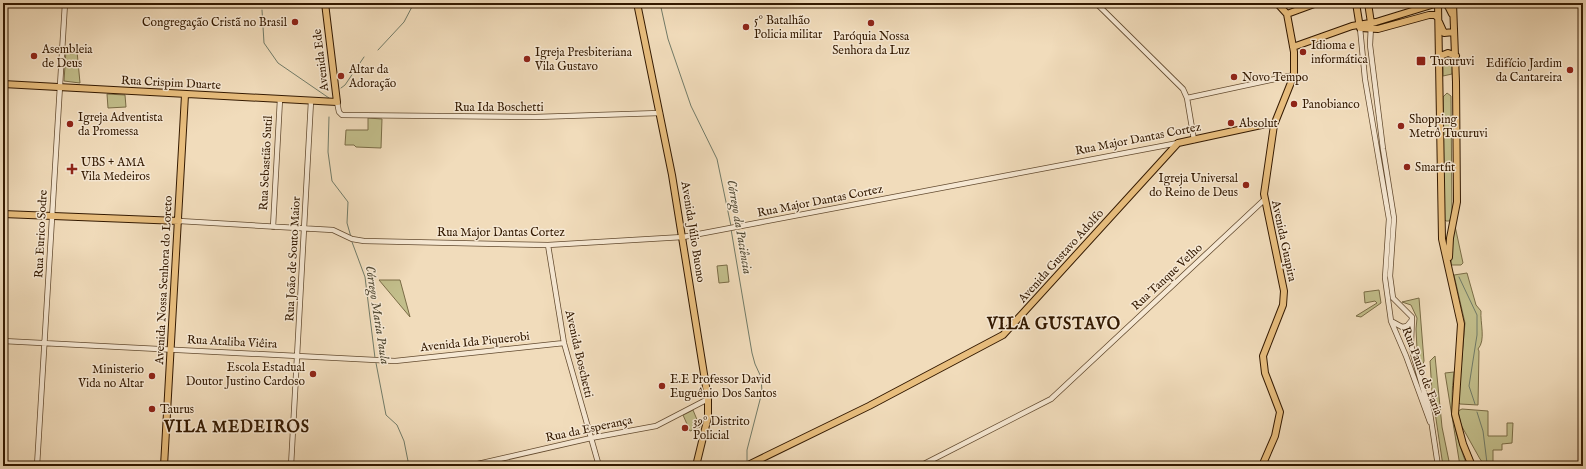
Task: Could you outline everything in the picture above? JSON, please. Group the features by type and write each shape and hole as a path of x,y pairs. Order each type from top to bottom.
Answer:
{"main road":[{"name":"Avenida Ede","path":"326,3 337,102"},
{"name":"Avenida Júlio Buono","path":"637,3 660,113 708,399 708,417 696,466"},
{"path":"1278,3 1287,14 1317,3"},
{"name":"Rua Paulo de Faria","path":"1356,3 1359,26"},
{"name":"Rua Paulo de Faria","path":"1368,3 1371,26"},
{"path":"1293,47 1359,26 1371,26 1438,3 1442,239 1461,330 1455,414 1463,444 1472,466"},
{"path":"1444,3 1448,6 1453,16"},
{"path":"1448,264 1450,238 1457,202 1456,56 1453,3"},
{"name":"Avenida Guapira","path":"1262,466 1267,459 1275,436 1280,412 1265,373 1263,356 1283,305 1284,291 1264,200 1264,186 1274,125 1294,75 1293,47 1287,14"},
{"path":"1371,26 1378,29 1429,15 1435,15 1438,18 1444,33 1454,32"},
{"path":"1438,57 1448,53 1456,56"},
{"name":"Rua Crispim Duarte","path":"3,84 337,102"},
{"name":"Avenida Nossa Senhora do Loreto","path":"164,466 180,221 185,95"},
{"name":"Rua Major Dantas Cortez","path":"1178,143 1255,127 1274,125"},
{"name":"Avenida Gustavo Adolfo","path":"749,464 860,409 869,406 1003,335 1178,143"},
{"path":"3,214 180,221"},
{"path":"1442,217 1446,222 1454,221"}],"street":[{"name":"Rua Eurico Sodre","path":"37,466 65,3"},
{"path":"1096,3 1183,89 1187,98 1194,140"},
{"name":"Rua Paulo de Faria","path":"1359,26 1364,79 1372,116 1389,219 1385,278 1391,321 1433,430"},
{"name":"Rua Paulo de Faria","path":"1371,26 1370,45 1394,218 1390,266 1393,298 1398,305 1408,312 1412,320 1411,337 1413,354 1423,384 1433,430"},
{"path":"1187,98 1294,75"},
{"name":"Rua Sebastião Sutil","path":"273,227 280,99"},
{"name":"Rua João de Souto Maior","path":"291,466 311,101"},
{"name":"Avenida Ede","path":"337,102 339,113"},
{"name":"Rua Ida Boschetti","path":"339,113 342,116 535,117 660,113"},
{"path":"1372,116 1376,113 1379,115"},
{"name":"Rua Major Dantas Cortez","path":"304,228 340,232 352,239 360,240 548,245 682,237 731,229 1178,143"},
{"name":"Rua Tanque Velho","path":"920,466 1051,399 1264,200"},
{"path":"180,221 304,228"},
{"name":"Avenida Boschetti","path":"548,245 564,343 599,466"},
{"path":"1391,321 1402,328 1407,326 1412,320"},
{"name":"Rua Ataliba Viêira","path":"3,341 387,360"},
{"name":"Avenida Ida Piquerobi","path":"387,360 564,343"},
{"name":"Rua da Esperança","path":"469,466 591,438 656,426 708,399"},
{"path":"1433,430 1438,466"}],"shaded area":[{"path":"66,50 77,51 80,83 64,81"},
{"path":"1447,57 1453,61 1452,74 1443,76 1443,60"},
{"path":"1447,93 1451,96 1452,217 1449,221 1446,221 1443,218 1443,97"},
{"path":"107,94 125,95 126,107 108,108"},
{"path":"368,118 382,119 381,148 345,145 346,130 368,130"},
{"path":"1455,226 1463,263 1461,265 1451,265 1452,236"},
{"path":"727,265 729,282 719,283 717,266"},
{"path":"1467,273 1476,305 1481,311 1482,341 1478,349 1478,405 1460,404 1458,402 1465,323 1454,275"},
{"path":"379,280 400,280 410,317"},
{"path":"1379,290 1381,303 1361,317 1356,316 1377,303 1375,301 1365,303 1364,292"},
{"path":"1419,298 1423,364 1417,349 1417,318 1411,305 1402,302"},
{"path":"1435,356 1442,427 1450,466 1443,466 1432,392 1430,361"},
{"path":"1454,372 1452,409 1456,430 1467,466 1460,466 1445,373"},
{"path":"1462,409 1488,411 1488,436 1507,436 1507,423 1513,423 1512,443 1502,444 1502,450 1493,450 1493,463 1483,463 1480,459 1461,425 1458,411"},
{"path":"693,410 700,427 690,431 683,415"}],"waterway":[{"path":"3,17 4,3"},
{"name":"Córrego Maria Paula","path":"259,3 261,7"},
{"path":"378,50 404,22 414,3"},
{"name":"Córrego da Paciência","path":"660,3 668,39 691,106 717,159 731,226"},
{"name":"Córrego Maria Paula","path":"262,10 264,43 278,63 329,98"},
{"path":"341,88 345,85 364,57"},
{"name":"Córrego Maria Paula","path":"329,117 328,152 332,181 348,202 347,223 351,237"},
{"name":"Córrego da Paciência","path":"731,229 752,353 761,377 762,392 747,450 747,461"},
{"name":"Córrego Maria Paula","path":"352,242 365,277 375,358"},
{"path":"1459,277 1477,315 1477,335 1469,386 1475,404"},
{"name":"Córrego Maria Paula","path":"376,363 386,415 397,425 404,441 409,466"},
{"path":"1477,412 1483,431 1487,463"}],"place":[{"name":"Congregação Cristã no Brasil","path":"295,22"},
{"name":"Paróquia Nossa Senhora da Luz","path":"871,23"},
{"name":"5º Batalhão Policia militar","path":"746,27"},
{"name":"Idioma e informática","path":"1303,52"},
{"name":"Asembleia de Deus","path":"34,56"},
{"name":"Igreja Presbiteriana Vila Gustavo","path":"527,59"},
{"name":"Tucuruvi","path":"1421,61"},
{"name":"Edifício Jardim da Cantareira","path":"1570,70"},
{"name":"Altar da Adoração","path":"341,76"},
{"name":"Novo Tempo","path":"1234,77"},
{"name":"Panobianco","path":"1294,104"},
{"name":"Absolut","path":"1231,123"},
{"name":"Igreja Adventista da Promessa","path":"70,124"},
{"name":"Shopping Metrô Tucuruvi","path":"1401,126"},
{"name":"Smartfit","path":"1407,167"},
{"name":"UBS + AMA Vila Medeiros","path":"72,169"},
{"name":"Igreja Universal do Reino de Deus","path":"1246,185"},
{"name":"Escola Estadual Doutor Justino Cardoso","path":"313,374"},
{"name":"Ministerio Vida no Altar","path":"152,376"},
{"name":"E.E Professor David Euguênio Dos Santos","path":"662,386"},
{"name":"Taurus","path":"152,409"},
{"name":"39º Distrito Policial","path":"685,428"}],"district":[{"name":"VILA GUSTAVO","path":"1054,325"},
{"name":"VILA MEDEIROS","path":"237,428"}]}
